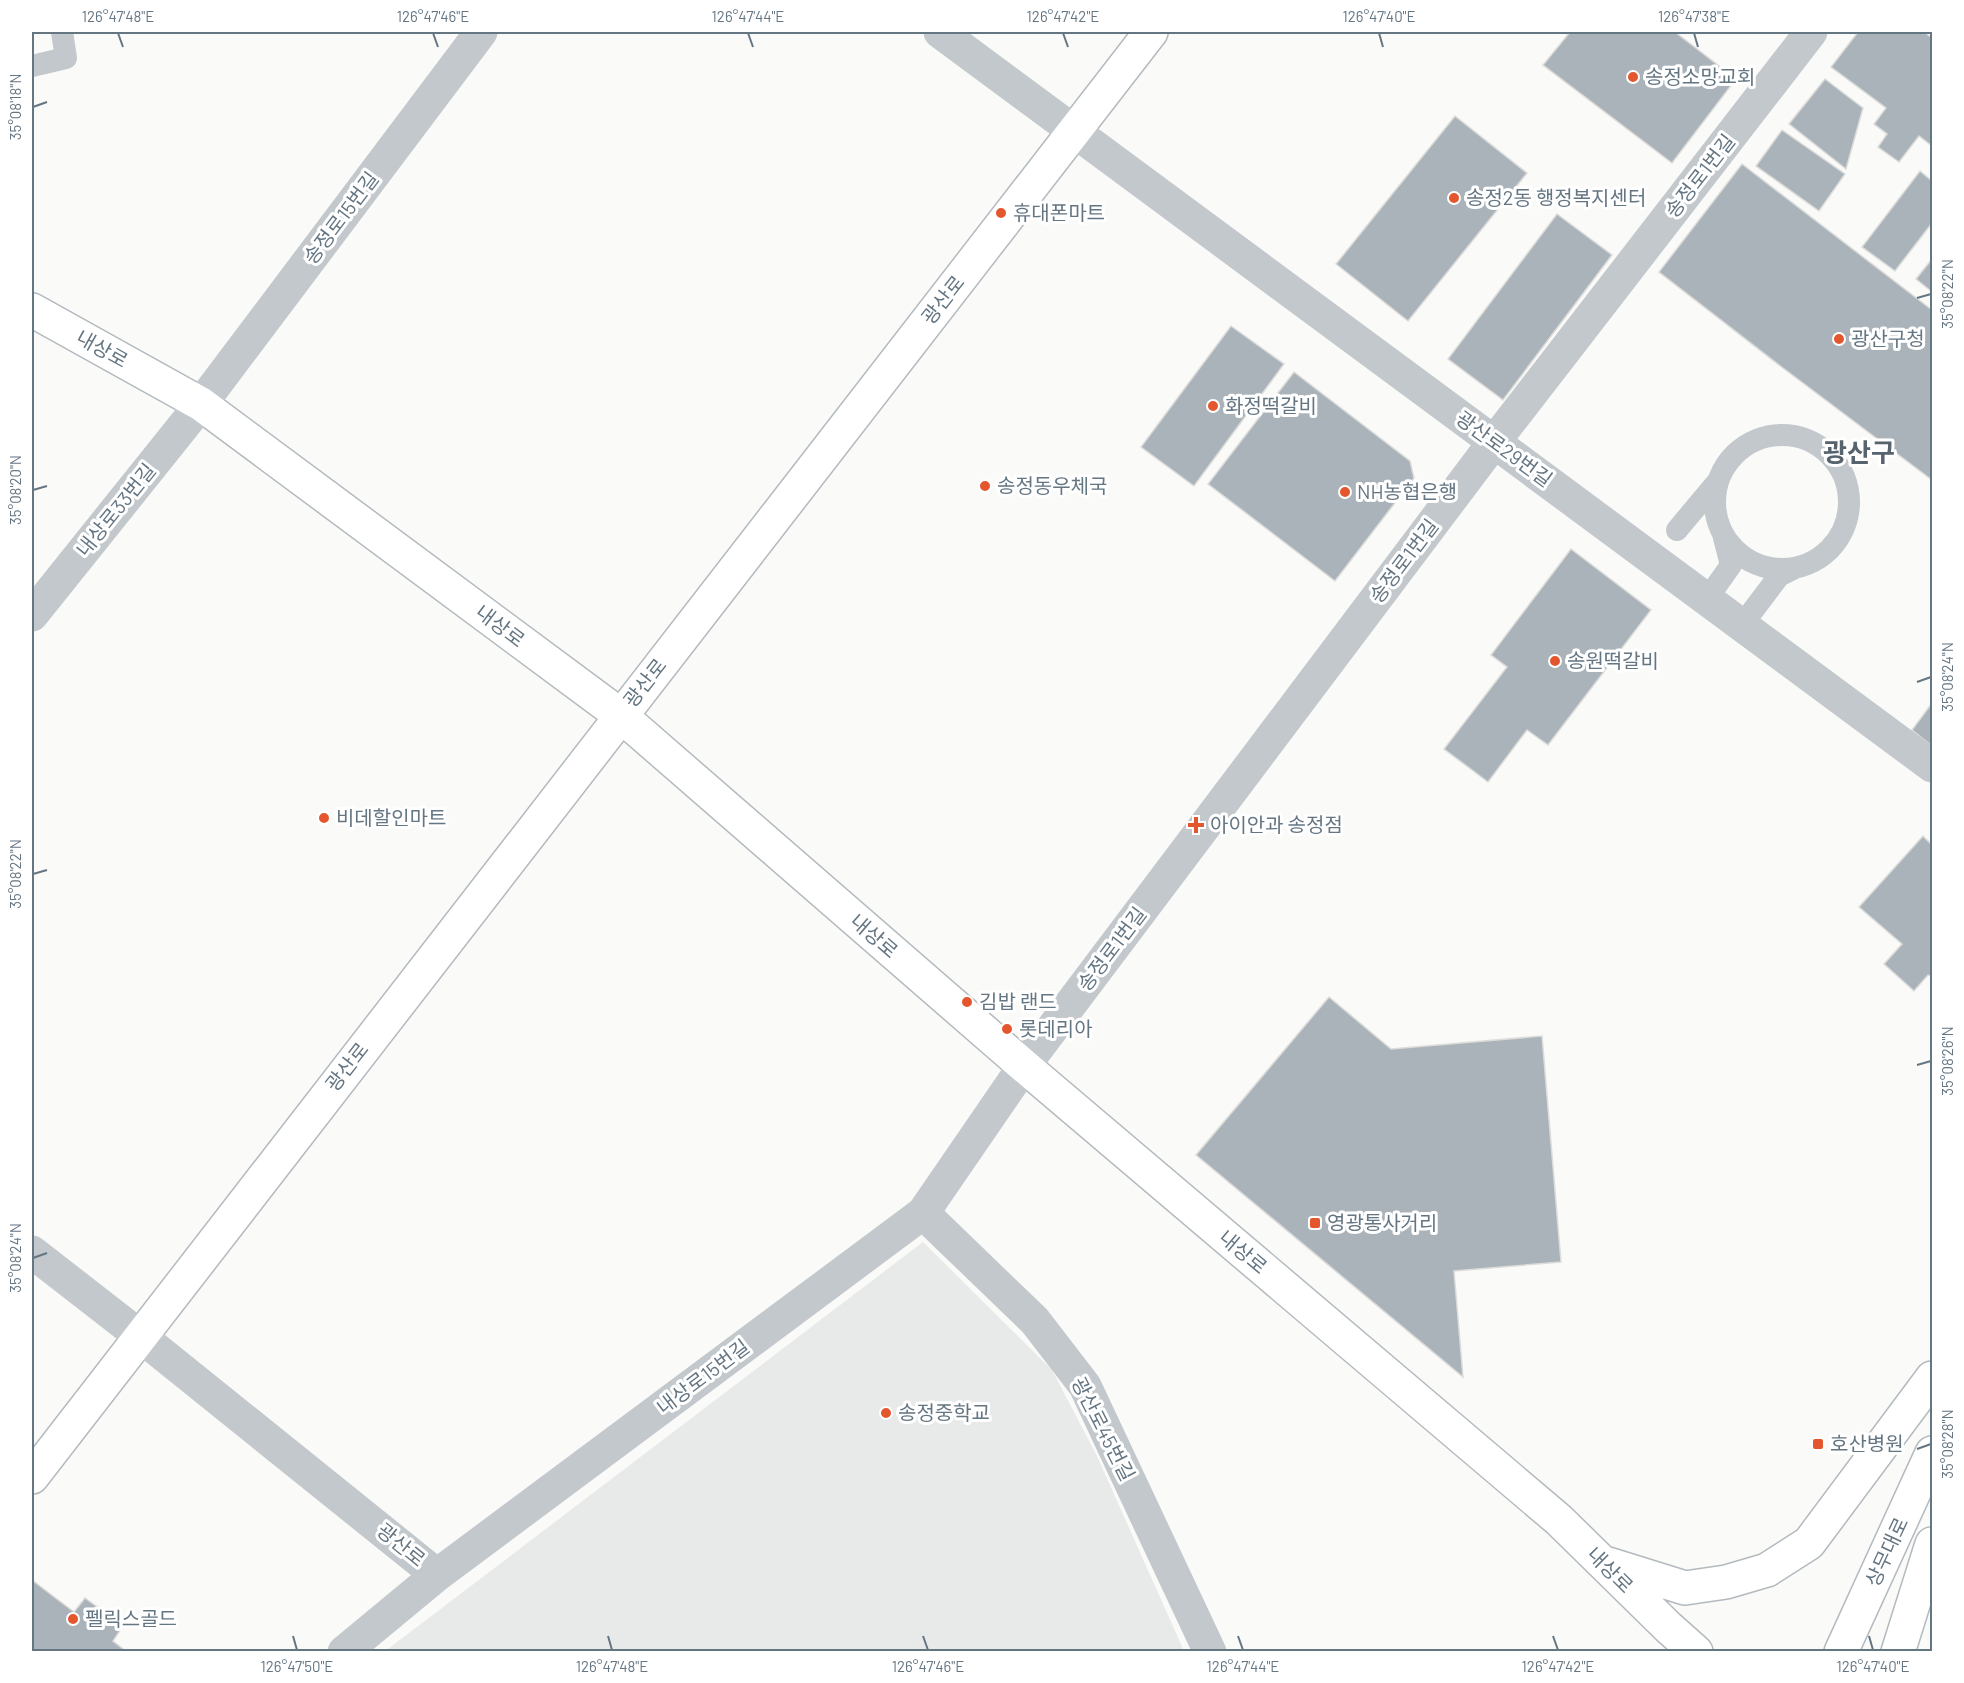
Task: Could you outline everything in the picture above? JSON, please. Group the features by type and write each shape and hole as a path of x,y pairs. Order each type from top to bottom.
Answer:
{"main road":[{"name":"광산로","path":"32,1477 1151,32"},
{"name":"내상로","path":"32,310 201,404 620,715 1024,1066 1559,1520 1676,1639 1696,1652"},
{"path":"1603,1563 1685,1588 1726,1582 1767,1570 1809,1543 1932,1377"},
{"name":"상무대로","path":"1841,1652 1932,1453"},
{"name":"상무대로","path":"1898,1652 1932,1544"}],"street":[{"name":"송정로15번길","path":"201,404 481,32"},
{"name":"광산로29번길","path":"940,32 1932,766"},
{"name":"송정로1번길","path":"1024,1066 1494,441 1811,32"},
{"name":"내상로33번길","path":"32,615 201,404"},
{"name":"내상로15번길","path":"344,1652 437,1575 923,1213 1024,1066"},
{"name":"광산로45번길","path":"923,1213 1035,1321 1085,1386 1210,1652"},
{"path":"32,1252 140,1336"},
{"name":"광산로","path":"140,1336 437,1575"}],"lane":[{"path":"32,66 66,58 62,32"},
{"path":"1677,530 1718,482 1728,462 1743,447 1763,437 1785,435 1806,439 1825,449 1839,466 1848,486 1849,508 1844,529 1832,547 1815,560 1779,576 1742,625"},
{"path":"1707,599 1731,565 1717,519 1714,500 1718,482"},
{"path":"1724,536 1737,552 1754,564 1774,569 1795,568"}],"shaded area":[{"name":"송정중학교","path":"923,1242 1052,1370 1097,1456 1184,1651 384,1652"}],"building":[{"path":"1570,32 1675,32 1736,79 1672,163 1543,65"},
{"path":"1858,32 1924,32 1932,38 1932,146 1919,136 1899,162 1878,147 1887,134 1874,124 1886,108 1831,67"},
{"path":"1825,79 1863,108 1846,169 1789,124"},
{"path":"1455,116 1527,173 1408,321 1336,264"},
{"path":"1782,130 1845,174 1819,211 1756,166"},
{"name":"광산구청","path":"1742,164 1932,310 1932,480 1659,272"},
{"path":"1920,171 1932,181 1932,223 1895,271 1862,247"},
{"path":"1557,214 1612,255 1503,400 1448,359"},
{"path":"1932,259 1932,292 1916,279"},
{"name":"화정떡갈비","path":"1231,326 1284,364 1194,486 1141,447"},
{"path":"1294,372 1410,461 1414,478 1335,581 1208,484"},
{"name":"송원떡갈비","path":"1571,549 1651,610 1548,745 1527,730 1488,782 1444,749 1507,667 1491,655"},
{"path":"1932,703 1932,746 1912,730"},
{"path":"1923,836 1932,845 1932,976 1928,975 1914,991 1884,964 1902,944 1859,907"},
{"path":"1329,997 1391,1049 1542,1036 1561,1262 1454,1271 1463,1377 1196,1155"},
{"name":"펠릭스골드","path":"32,1580 74,1612 85,1598 123,1626 113,1641 127,1652 32,1652"}],"place":[{"name":"송정소망교회","path":"1633,77"},
{"name":"송정2동 행정복지센터","path":"1454,198"},
{"name":"휴대폰마트","path":"1001,213"},
{"name":"광산구청","path":"1839,339"},
{"name":"화정떡갈비","path":"1213,406"},
{"name":"송정동우체국","path":"985,486"},
{"name":"NH농협은행","path":"1345,492"},
{"name":"송원떡갈비","path":"1555,661"},
{"name":"비데할인마트","path":"324,818"},
{"name":"아이안과 송정점","path":"1196,825"},
{"name":"김밥 랜드","path":"967,1002"},
{"name":"롯데리아","path":"1007,1029"},
{"name":"영광통사거리","path":"1315,1223"},
{"name":"송정중학교","path":"886,1413"},
{"name":"호산병원","path":"1818,1444"},
{"name":"펠릭스골드","path":"73,1619"}],"district":[{"name":"광산구","path":"1859,453"}]}
